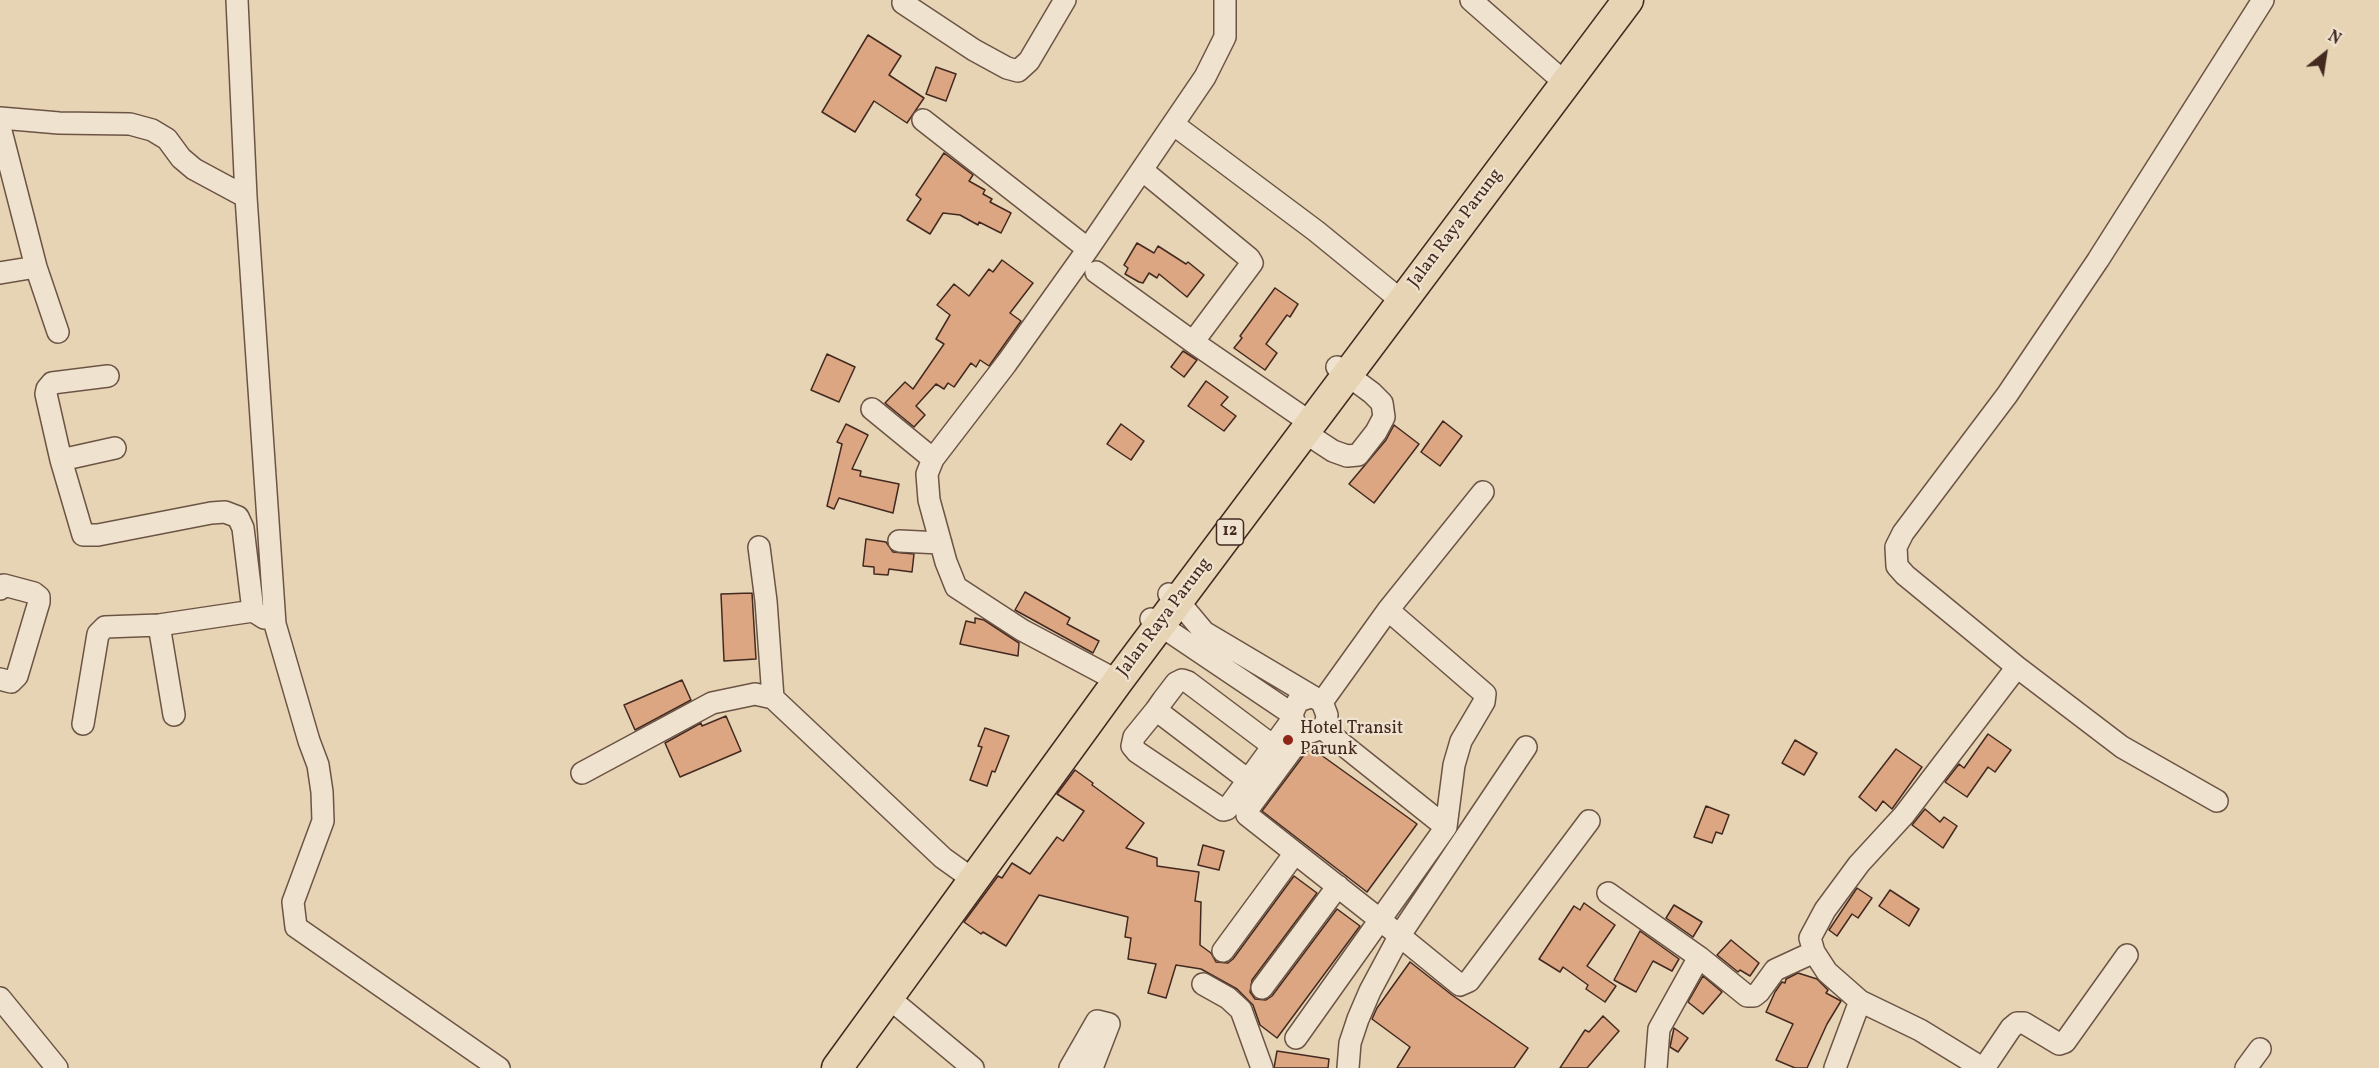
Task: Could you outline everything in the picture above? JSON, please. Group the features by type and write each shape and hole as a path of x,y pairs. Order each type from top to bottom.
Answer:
{"highway":[{"name":"Jalan Raya Parung","path":"1342,371 1392,293 1609,0"},
{"name":"Jalan Raya Parung","path":"822,1068 964,873 1114,678 1342,371 1628,0"},
{"name":"Jalan Raya Parung","path":"837,1068 889,998 1114,678"}],"street":[{"path":"237,0 246,197 275,624 318,765 322,792 323,821 293,902 296,927 498,1068"},
{"path":"903,3 974,50 1007,68 1018,71 1029,62 1065,0"},
{"path":"1114,678 1022,630 956,587 946,562 929,500 927,474 933,459 1006,364 1088,249 1205,77 1225,37 1225,0"},
{"path":"1471,0 1555,74"},
{"path":"2217,801 2122,747 2017,667 1905,575 1897,566 1896,547 1903,533 2007,395 2092,270 2263,0"},
{"path":"0,118 59,123 130,124 152,130 167,139 181,158 194,169 246,197"},
{"path":"923,120 1088,249"},
{"path":"1173,124 1316,231 1392,293"},
{"path":"0,127 36,267 58,332"},
{"path":"1142,170 1249,258 1252,263 1193,342"},
{"path":"0,273 36,267"},
{"path":"1096,273 1305,423 1333,451 1347,456 1358,455 1376,432 1384,417 1382,403 1342,371"},
{"path":"108,376 52,383 46,394 61,460 83,535 98,535 211,513 225,512 238,517 243,528 253,611"},
{"path":"872,409 933,459"},
{"path":"61,460 115,448"},
{"path":"1483,492 1316,699 1298,701 1303,723 1247,812 1249,818 1400,935 1460,986 1464,984 1589,820"},
{"path":"899,541 941,543"},
{"path":"759,547 766,601 773,698"},
{"path":"0,589 4,585 34,593 39,597 39,602 17,676 11,682 0,679"},
{"path":"1173,598 1204,632 1316,699 1327,715 1303,723 1273,746 1227,809 1223,810 1137,752 1132,746 1134,737 1176,683 1182,680 1188,682 1273,746"},
{"path":"1296,1038 1446,827 1454,765 1461,741 1484,702 1485,694 1388,610"},
{"path":"83,724 98,634 105,627 159,625 253,611 275,624"},
{"path":"1155,623 1303,723 1446,827"},
{"path":"159,625 174,715"},
{"path":"2017,667 1904,815 1860,864 1825,910 1810,938 1814,952 1827,972 1860,1001 1920,1030 1983,1068 2017,1023 2024,1023 2059,1044 2065,1042 2127,955"},
{"path":"582,772 712,703 755,694 773,698 943,858 964,873"},
{"path":"1156,710 1248,780"},
{"path":"1348,1068 1350,1042 1358,1019 1400,935 1526,747"},
{"path":"1223,951 1295,853"},
{"path":"1262,988 1338,886"},
{"path":"1608,893 1699,957 1748,996 1759,993 1774,970 1814,952"},
{"path":"1656,1068 1659,1029 1699,957"},
{"path":"1203,984 1228,998 1241,1010 1262,1068"},
{"path":"0,998 57,1068"},
{"path":"889,998 973,1068"},
{"path":"1835,1068 1860,1001"},
{"path":"1070,1068 1097,1021 1109,1024 1092,1068"},
{"path":"2246,1068 2260,1049"}],"building":[{"path":"868,35 901,56 889,75 924,98 907,123 874,101 855,132 822,112"},
{"path":"936,67 956,74 946,101 926,94"},
{"path":"944,153 973,175 969,181 985,190 983,194 992,199 990,202 1011,213 1001,233 979,222 978,225 960,215 943,213 930,234 907,220 921,199 916,195"},
{"path":"1137,243 1154,253 1158,246 1186,264 1188,262 1204,275 1187,297 1159,274 1157,278 1149,273 1143,283 1139,282 1125,274 1128,268 1124,265"},
{"path":"1002,260 1033,283 1010,313 1021,321 989,366 980,360 976,367 971,363 954,387 948,383 944,389 936,384 916,406 925,415 914,427 885,403 905,382 913,389 944,344 936,339 950,315 937,305 954,284 969,296 989,269 993,272"},
{"path":"1275,288 1298,304 1290,317 1287,315 1266,344 1277,353 1265,370 1234,348 1242,338 1240,336"},
{"path":"1183,351 1197,360 1184,377 1171,367"},
{"path":"827,354 855,367 839,402 811,390"},
{"path":"1206,381 1228,397 1221,405 1236,416 1224,431 1188,406"},
{"path":"1443,421 1462,436 1440,466 1421,452"},
{"path":"846,424 868,435 852,469 861,471 860,476 899,484 893,513 839,498 834,509 827,506 842,444 837,442"},
{"path":"1121,424 1144,441 1131,460 1107,444"},
{"path":"1394,425 1419,444 1374,503 1349,484 1386,440"},
{"path":"866,539 886,542 893,552 914,554 912,572 889,569 888,575 874,574 874,567 863,566"},
{"path":"1025,592 1070,618 1067,624 1099,641 1093,653 1015,610"},
{"path":"752,593 756,659 724,661 721,594"},
{"path":"975,618 984,620 1019,643 1018,656 960,644 966,621 975,623"},
{"path":"682,680 691,700 635,730 624,705"},
{"path":"726,716 741,751 680,777 665,743 701,723 702,726"},
{"path":"985,728 1009,736 987,786 970,780 982,747 978,746"},
{"path":"1988,734 2011,750 1995,772 1988,767 1967,797 1945,782 1959,764 1964,768"},
{"path":"1795,740 1817,753 1804,775 1782,763"},
{"path":"1310,747 1417,824 1367,892 1262,811"},
{"path":"1896,749 1922,767 1892,809 1883,801 1876,811 1859,797"},
{"path":"1075,770 1144,823 1126,848 1157,858 1157,866 1199,872 1195,901 1201,902 1200,945 1211,953 1216,962 1228,963 1233,959 1294,876 1317,893 1252,980 1250,992 1255,999 1266,1000 1272,996 1337,909 1360,926 1277,1038 1260,1025 1253,1005 1237,989 1201,969 1176,965 1166,998 1148,993 1156,964 1128,959 1131,938 1125,937 1128,917 1039,895 1006,946 983,932 981,934 964,922 998,876 1002,878 1012,863 1030,874 1057,837 1063,841 1084,811 1057,794"},
{"path":"1706,806 1729,815 1722,834 1716,832 1712,843 1694,837"},
{"path":"1925,809 1940,822 1944,817 1957,826 1943,848 1912,825"},
{"path":"1203,845 1224,851 1219,870 1198,865"},
{"path":"1857,888 1872,898 1858,918 1852,914 1837,936 1829,930"},
{"path":"1890,890 1919,909 1909,926 1879,906"},
{"path":"1584,903 1615,925 1587,966 1616,986 1605,1002 1586,989 1588,985 1563,967 1560,972 1539,959 1574,906 1580,910"},
{"path":"1674,905 1702,922 1693,937 1666,918"},
{"path":"1640,931 1679,959 1672,971 1653,961 1636,992 1614,980"},
{"path":"1731,940 1759,963 1750,976 1740,970 1738,972 1717,955"},
{"path":"1410,962 1452,995 1528,1048 1514,1068 1397,1068 1410,1047 1372,1019 1377,1008"},
{"path":"1798,973 1817,979 1828,990 1826,993 1841,1001 1827,1024 1807,1068 1795,1068 1776,1060 1793,1024 1766,1012 1782,982 1785,983 1786,979"},
{"path":"1703,976 1722,992 1703,1014 1688,1002"},
{"path":"1603,1016 1619,1031 1587,1068 1560,1068 1585,1030 1589,1032"},
{"path":"1674,1028 1688,1038 1678,1052 1670,1047"},
{"path":"1277,1051 1329,1059 1328,1068 1274,1068"}],"place":[{"name":"Hotel Transit Parunk","path":"1288,740"}]}
